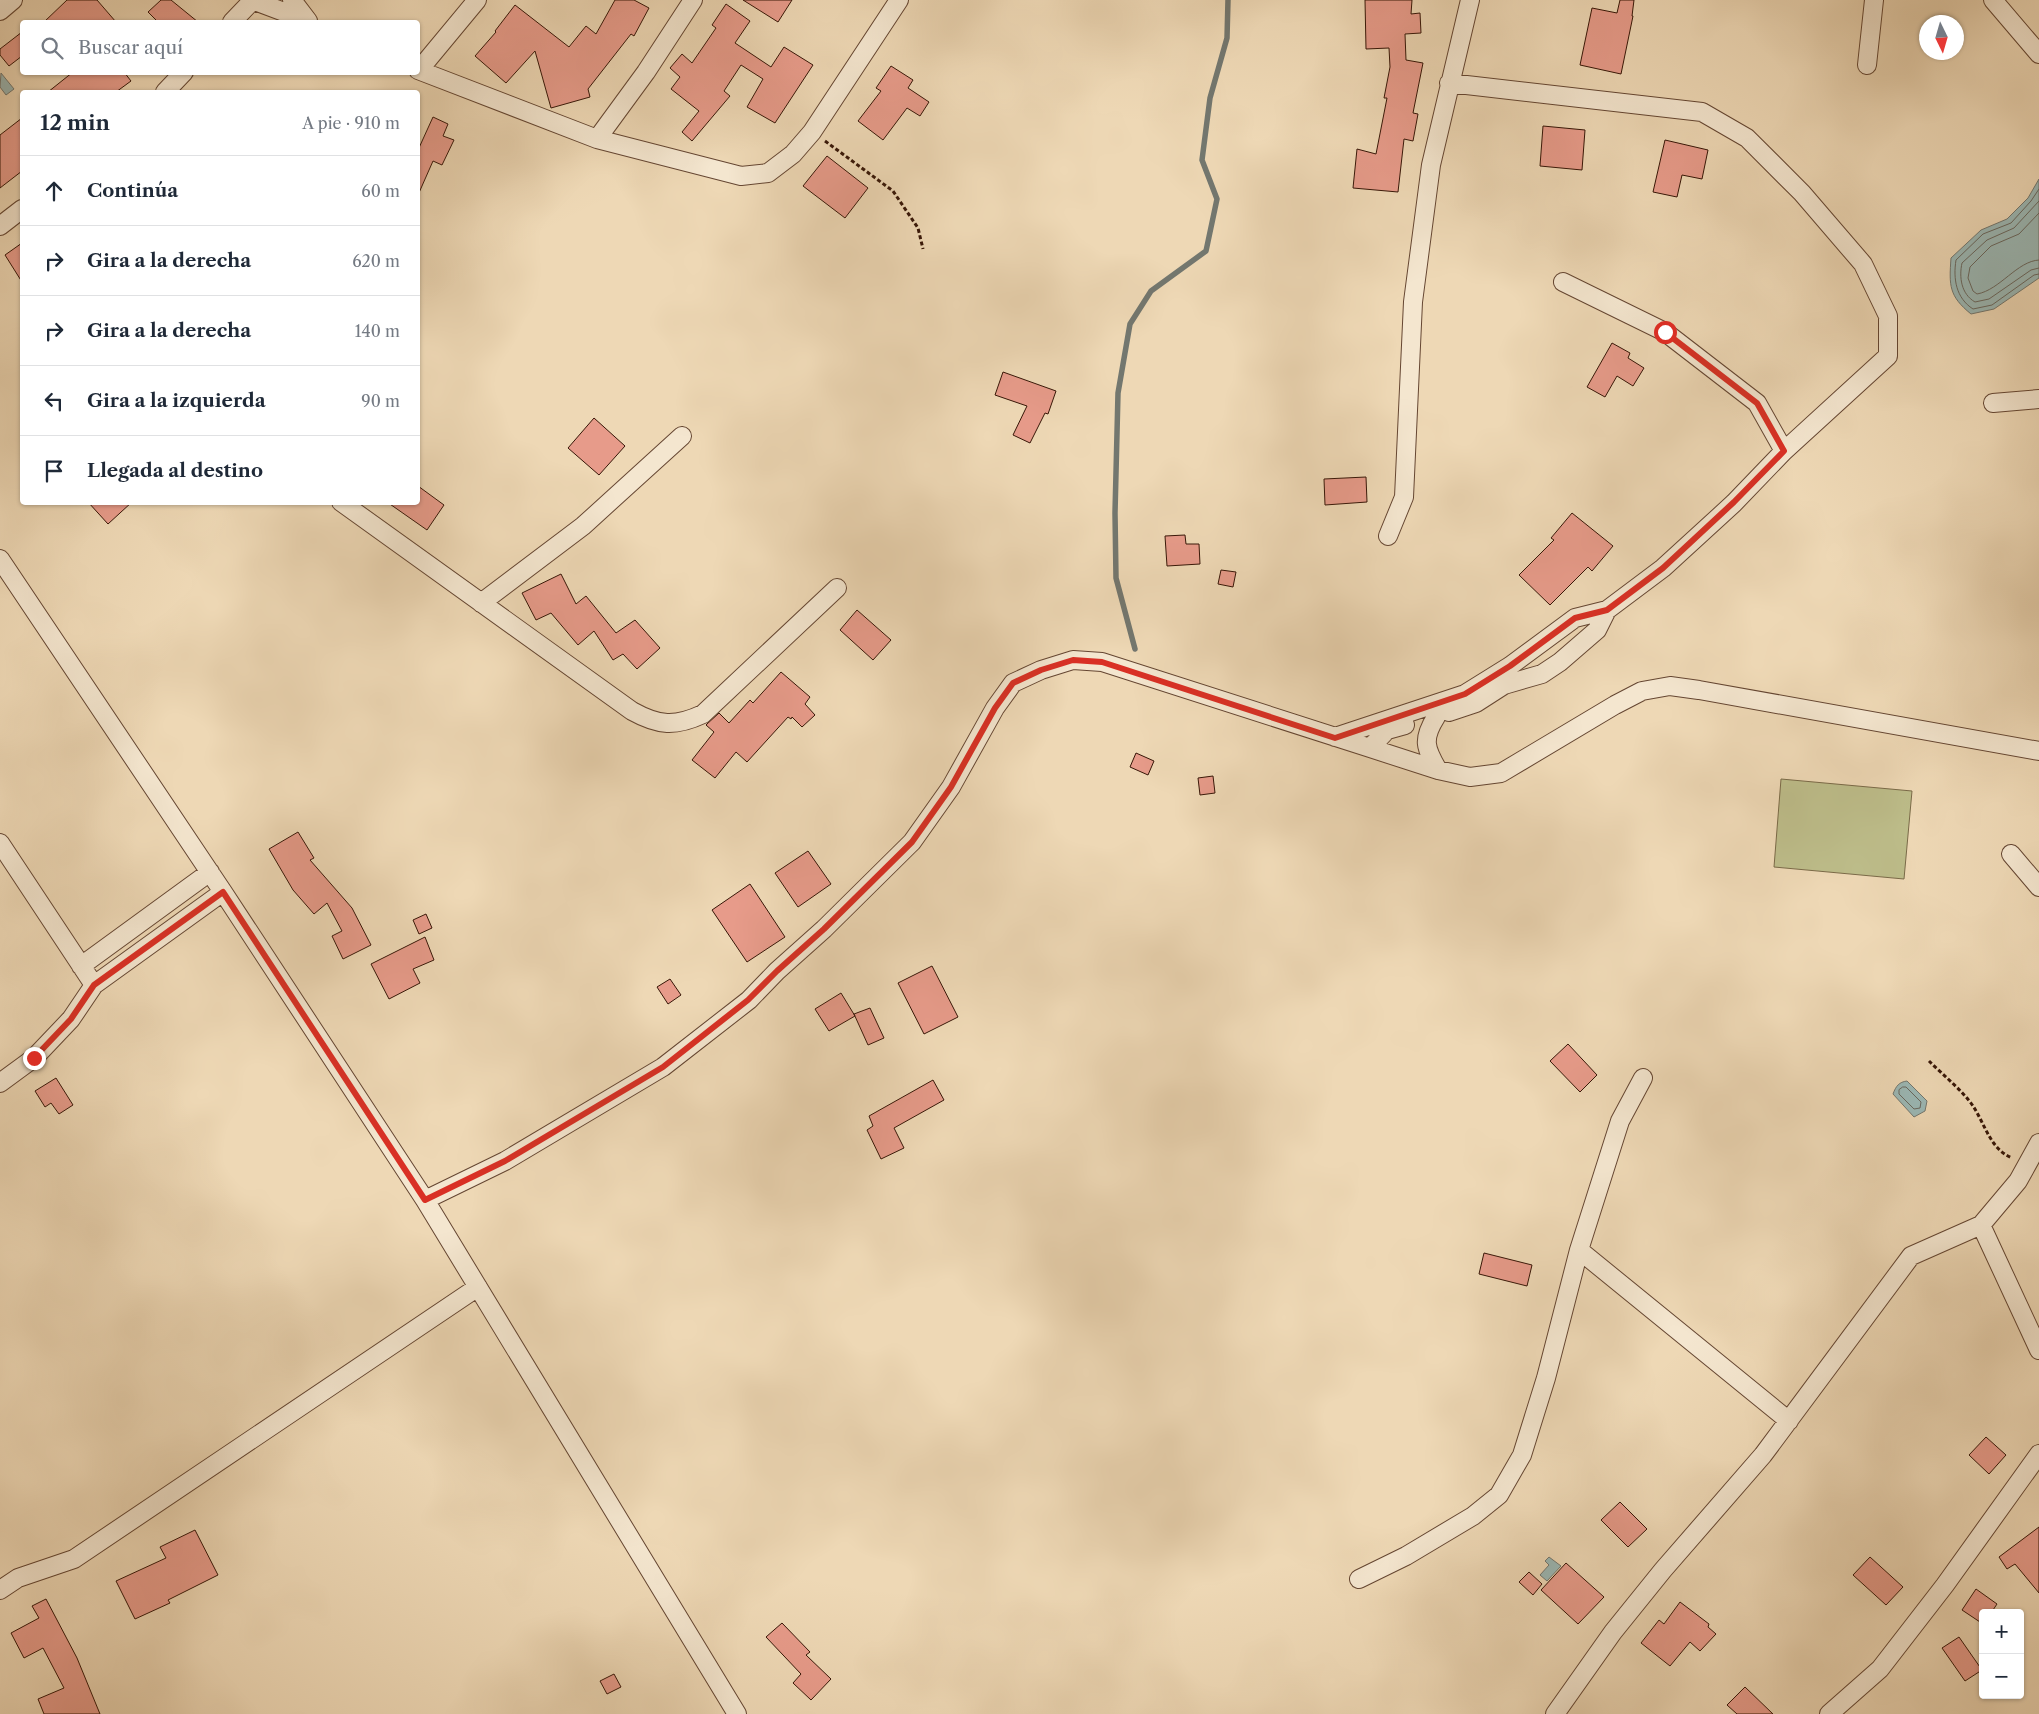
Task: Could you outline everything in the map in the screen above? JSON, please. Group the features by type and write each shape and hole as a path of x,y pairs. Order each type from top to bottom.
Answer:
{"street":[{"path":"0,11 13,0"},
{"path":"234,20 253,0 305,20"},
{"path":"292,0 308,20"},
{"path":"420,68 477,0"},
{"path":"597,139 646,72 693,0"},
{"path":"420,71 597,139 741,176 768,173 793,154 812,132 899,0"},
{"path":"1388,536 1404,497 1413,302 1430,165 1470,0"},
{"path":"1867,64 1874,0"},
{"path":"1993,0 2039,54"},
{"path":"167,90 181,75"},
{"path":"1335,738 1465,694 1534,649 1575,618 1607,610 1663,568 1734,502 1784,451 1888,356 1888,316 1863,264 1802,193 1747,138 1702,112 1449,83"},
{"path":"0,226 20,211"},
{"path":"1562,282 1665,332 1757,403 1784,451"},
{"path":"1993,403 2039,399"},
{"path":"481,603 583,526 682,436"},
{"path":"345,505 632,711 649,720 667,724 686,722 703,714 837,588"},
{"path":"0,559 210,872 425,1200 737,1714"},
{"path":"1370,748 1387,730 1436,717 1476,703 1504,685 1542,674 1560,662 1597,630 1607,610"},
{"path":"425,1200 505,1161 663,1067 748,1000 824,929 912,842 951,787 995,708 1013,683 1041,670 1073,660 1102,662 1335,738 1438,770 1470,777 1501,773 1616,704 1642,691 1670,686 2039,751"},
{"path":"1436,717 1428,730 1426,744 1429,755 1438,770"},
{"path":"0,843 94,985"},
{"path":"2011,854 2039,888"},
{"path":"82,966 210,872"},
{"path":"0,1083 34,1058 71,1019 94,985 223,892"},
{"path":"1359,1580 1406,1556 1473,1516 1499,1495 1522,1455 1546,1378 1579,1250 1620,1121 1643,1078"},
{"path":"1555,1714 1619,1624 1663,1570 1764,1455 1910,1256 1981,1226 2018,1181 2029,1165 2039,1144"},
{"path":"1981,1226 2039,1350"},
{"path":"1579,1250 1789,1421"},
{"path":"0,1590 18,1578 74,1559 478,1287"},
{"path":"1829,1714 1880,1669 1945,1585 2039,1454"}],"path":[{"path":"812,132 893,191 918,228 923,249"},
{"path":"1929,1061 1972,1105 1986,1132 2003,1154 2029,1165"}],"green space":[{"path":"1781,779 1912,791 1904,879 1774,867"}],"water":[{"path":"1,73 14,89 6,95 0,87"},
{"path":"2039,179 2039,278 1994,309 1971,314 1954,296 1950,276 1951,258 1981,230 2007,219 2028,198"},
{"path":"1907,1081 1927,1101 1925,1111 1914,1117 1893,1094 1898,1085"},
{"path":"1549,1557 1561,1566 1547,1581 1540,1575 1549,1565 1545,1561"}],"building":[{"path":"67,0 97,0 114,20 46,20"},
{"path":"161,0 171,0 196,20 156,20 148,12"},
{"path":"615,0 634,0 649,8 634,36 631,34 588,89 590,97 551,108 535,51 506,83 475,56 496,32 515,5 569,47 586,26 596,34"},
{"path":"743,0 792,0 778,22"},
{"path":"1365,0 1412,0 1411,14 1420,13 1421,33 1405,34 1406,60 1423,63 1413,113 1418,114 1413,141 1404,139 1398,192 1353,188 1357,149 1376,154 1387,98 1384,98 1390,67 1389,48 1366,49"},
{"path":"1620,0 1634,0 1633,16 1621,74 1580,65 1592,8 1617,13"},
{"path":"726,4 750,21 735,43 771,67 784,47 813,65 775,123 747,107 763,79 741,65 724,91 730,96 692,141 682,132 699,111 671,89 680,77 670,68 682,54 692,63 716,28 712,25"},
{"path":"20,34 20,58 9,66 0,55 0,49"},
{"path":"891,66 913,80 908,88 929,102 920,116 907,108 883,140 858,121 881,91 876,88"},
{"path":"69,75 126,75 131,81 119,90 50,90"},
{"path":"433,117 448,124 443,136 454,140 442,165 433,161 420,190 420,146"},
{"path":"20,120 20,173 0,188 0,135"},
{"path":"1543,126 1585,130 1582,170 1540,166"},
{"path":"1665,140 1708,150 1702,179 1682,175 1677,197 1653,192"},
{"path":"827,156 868,188 845,218 803,186"},
{"path":"20,244 20,279 5,255"},
{"path":"1612,343 1630,353 1628,358 1644,368 1633,386 1617,376 1605,397 1587,387"},
{"path":"1003,372 1056,391 1048,414 1045,413 1030,443 1013,435 1027,406 995,395"},
{"path":"594,418 625,446 599,475 568,448"},
{"path":"1366,477 1367,502 1325,505 1324,479"},
{"path":"420,487 444,505 427,530 391,505 420,505"},
{"path":"91,505 129,505 108,524"},
{"path":"1572,513 1613,546 1592,571 1588,567 1550,605 1519,575 1554,540 1551,538"},
{"path":"1185,535 1186,544 1199,544 1200,564 1167,566 1165,536"},
{"path":"1221,570 1236,572 1233,587 1218,584"},
{"path":"561,574 576,604 586,596 616,633 635,620 660,648 637,669 623,654 613,660 594,631 578,645 551,613 536,620 522,593"},
{"path":"857,610 891,640 873,660 840,630"},
{"path":"781,672 810,697 805,704 815,715 802,727 792,717 791,719 788,717 747,762 736,752 715,778 692,760 714,732 707,724 719,713 729,723 750,700 753,703"},
{"path":"1136,753 1154,761 1148,775 1130,767"},
{"path":"1213,776 1215,793 1200,795 1198,778"},
{"path":"298,832 314,858 310,860 352,908 371,945 343,959 332,936 342,931 327,903 314,914 293,890 269,849"},
{"path":"808,851 831,884 798,907 775,873"},
{"path":"750,884 785,937 747,962 712,910"},
{"path":"426,914 432,928 419,934 413,920"},
{"path":"425,937 434,960 413,969 420,983 389,999 371,964"},
{"path":"932,966 958,1017 924,1034 898,983"},
{"path":"670,979 681,995 668,1004 657,987"},
{"path":"841,993 855,1016 829,1031 815,1009"},
{"path":"870,1008 884,1038 868,1045 854,1014"},
{"path":"1568,1044 1597,1075 1580,1092 1550,1061"},
{"path":"56,1078 73,1105 59,1114 51,1103 45,1107 35,1091"},
{"path":"933,1080 944,1100 894,1128 904,1148 881,1159 867,1130 873,1126 869,1116"},
{"path":"1484,1253 1532,1265 1527,1286 1479,1274"},
{"path":"1986,1437 2006,1455 1989,1474 1969,1455"},
{"path":"1620,1502 1647,1529 1628,1547 1601,1520"},
{"path":"2039,1527 2039,1593 2015,1564 2007,1569 1999,1557"},
{"path":"195,1530 218,1575 168,1600 170,1603 135,1619 116,1581 166,1558 160,1547"},
{"path":"1870,1557 1903,1587 1886,1605 1853,1575"},
{"path":"1566,1563 1604,1597 1578,1624 1541,1590"},
{"path":"1529,1572 1542,1584 1533,1595 1519,1582"},
{"path":"1976,1589 1997,1604 1994,1609 1979,1609 1979,1621 1962,1610"},
{"path":"46,1599 77,1658 100,1714 44,1714 38,1699 64,1688 43,1648 24,1658 11,1633 39,1618 32,1606"},
{"path":"1680,1602 1709,1624 1708,1627 1716,1634 1700,1651 1690,1642 1670,1666 1641,1643 1659,1620 1664,1624"},
{"path":"782,1623 810,1652 806,1655 831,1679 811,1700 793,1683 801,1674 766,1637"},
{"path":"1959,1637 1979,1666 1979,1672 1965,1681 1942,1648"},
{"path":"614,1674 621,1687 607,1694 600,1681"},
{"path":"1745,1687 1773,1714 1737,1714 1727,1705"}],"waterway":[{"path":"1135,649 1116,578 1115,513 1118,393 1130,324 1151,291 1206,251 1217,199 1202,160 1210,98 1227,38 1228,0"}],"route":[{"path":"34,1058 71,1019 94,985 223,892 425,1200 505,1161 663,1067 748,1000 824,929 912,842 951,787 995,708 1013,683 1041,670 1073,660 1102,662 1335,738 1465,694 1510,666 1575,618 1607,610 1663,568 1734,502 1784,451 1757,403 1665,332"}]}
